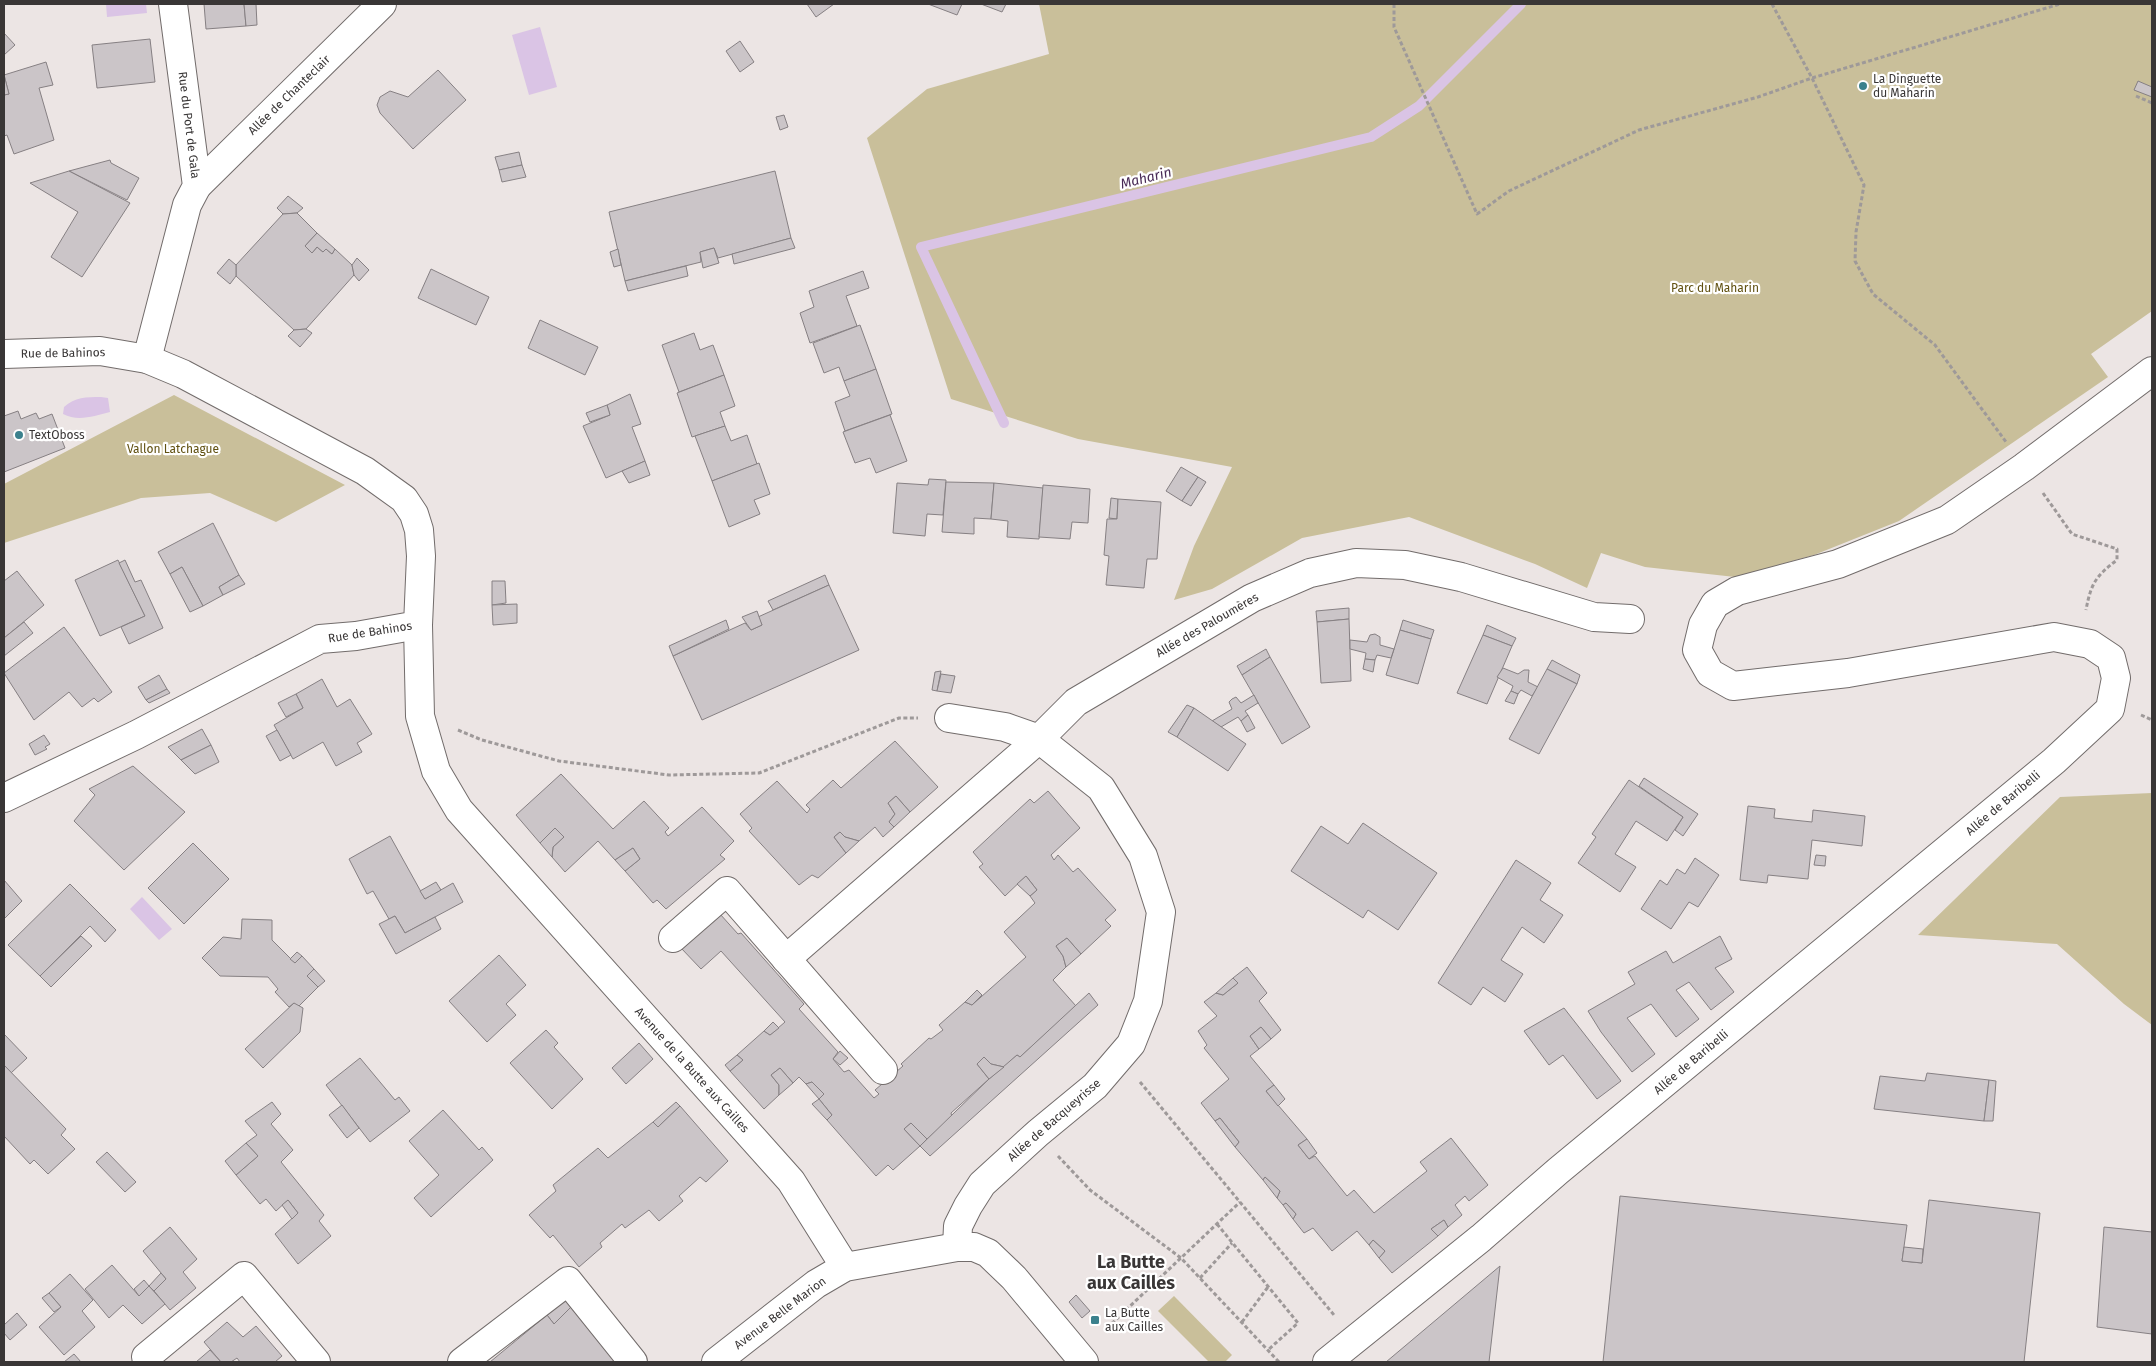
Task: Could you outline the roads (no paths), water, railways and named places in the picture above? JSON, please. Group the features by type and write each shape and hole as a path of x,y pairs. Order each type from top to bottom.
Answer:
{"street":[{"name":"Rue du Port de Gala","path":"147,359 187,205 196,186 173,4"},
{"name":"Allée de Chanteclair","path":"196,186 382,4"},
{"name":"Rue de Bahinos","path":"4,354 100,351 147,359 183,374 364,471 404,499 414,514 419,530 420,556 418,625 320,640 136,735 4,798"},
{"name":"Allée de Baribelli","path":"1327,1362 1481,1238 1558,1171 2054,761 2110,709 2116,678 2111,658 2090,644 2054,637 1848,673 1733,686 1710,673 1697,650 1703,625 1716,604 1738,591 1838,564 1947,520 2024,467 2152,371"},
{"name":"Allée des Paloumères","path":"786,959 1039,739 1076,702 1252,598 1310,574 1356,563 1405,565 1461,577 1594,617 1630,619"},
{"name":"Avenue de la Butte aux Cailles","path":"418,625 420,716 436,771 460,810 791,1181 845,1267"},
{"name":"Allée de Bacqueyrisse","path":"949,718 1005,727 1039,739 1101,788 1143,856 1161,912 1149,992 1131,1044 1095,1086 982,1184 958,1226 957,1247"},
{"path":"673,938 727,891 883,1070"},
{"path":"845,1267 957,1247 974,1247 988,1253 1014,1278 1084,1362"},
{"name":"Avenue Belle Marion","path":"716,1362 810,1289 845,1267"},
{"path":"146,1356 244,1276 316,1362"},
{"path":"462,1362 568,1281 633,1362"}],"waterway":[{"name":"Maharin","path":"1004,423 921,247 1371,137 1419,106 1521,4"}],"place":[{"name":"La Dinguette du Maharin","path":"1863,86"},
{"name":"TextOboss","path":"19,435"},
{"name":"La Butte aux Cailles","path":"1095,1320"}],"district":[{"name":"La Butte aux Cailles","path":"1131,1272"}],"park label":[{"name":"Parc du Maharin","path":"1715,288"},
{"name":"Vallon Latchague","path":"173,449"}]}
